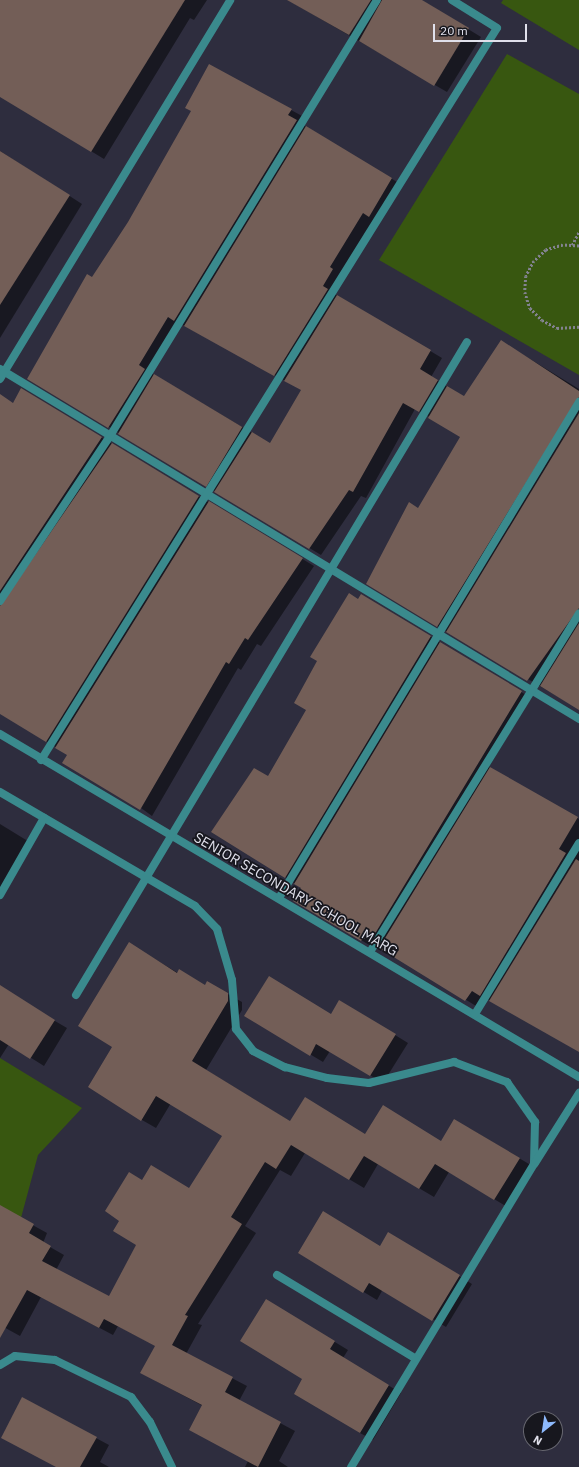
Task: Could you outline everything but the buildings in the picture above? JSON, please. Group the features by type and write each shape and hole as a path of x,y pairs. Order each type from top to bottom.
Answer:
{"street":[{"path":"230,0 2,373 110,436 579,719"},
{"path":"0,601 110,436 377,0"},
{"path":"41,760 497,28 452,0"},
{"path":"76,995 147,879 170,836 467,342"},
{"path":"279,898 436,633 579,402"},
{"path":"370,952 579,613"},
{"name":"SENIOR SECONDARY SCHOOL MARG","path":"0,734 41,760 279,898 579,1076"},
{"path":"0,792 195,906 217,929 232,980 236,1029 253,1051 284,1067 327,1078 369,1083 454,1062 506,1082 535,1122 534,1164"},
{"path":"0,895 44,818"},
{"path":"475,1014 579,843"},
{"path":"351,1467 534,1164 579,1093"},
{"path":"277,1275 416,1359"},
{"path":"0,1365 15,1356 55,1360 131,1397 150,1422 172,1467"}],"path":[{"path":"572,245 579,232"},
{"path":"579,246 572,245 546,250 534,261 526,276 525,292 530,308 542,320 556,328 579,328"}],"green space":[{"path":"503,0 579,0 579,50 501,3"},
{"path":"507,54 579,94 579,375 379,260"},
{"path":"0,1058 82,1108 38,1155 18,1229 0,1218"}]}
